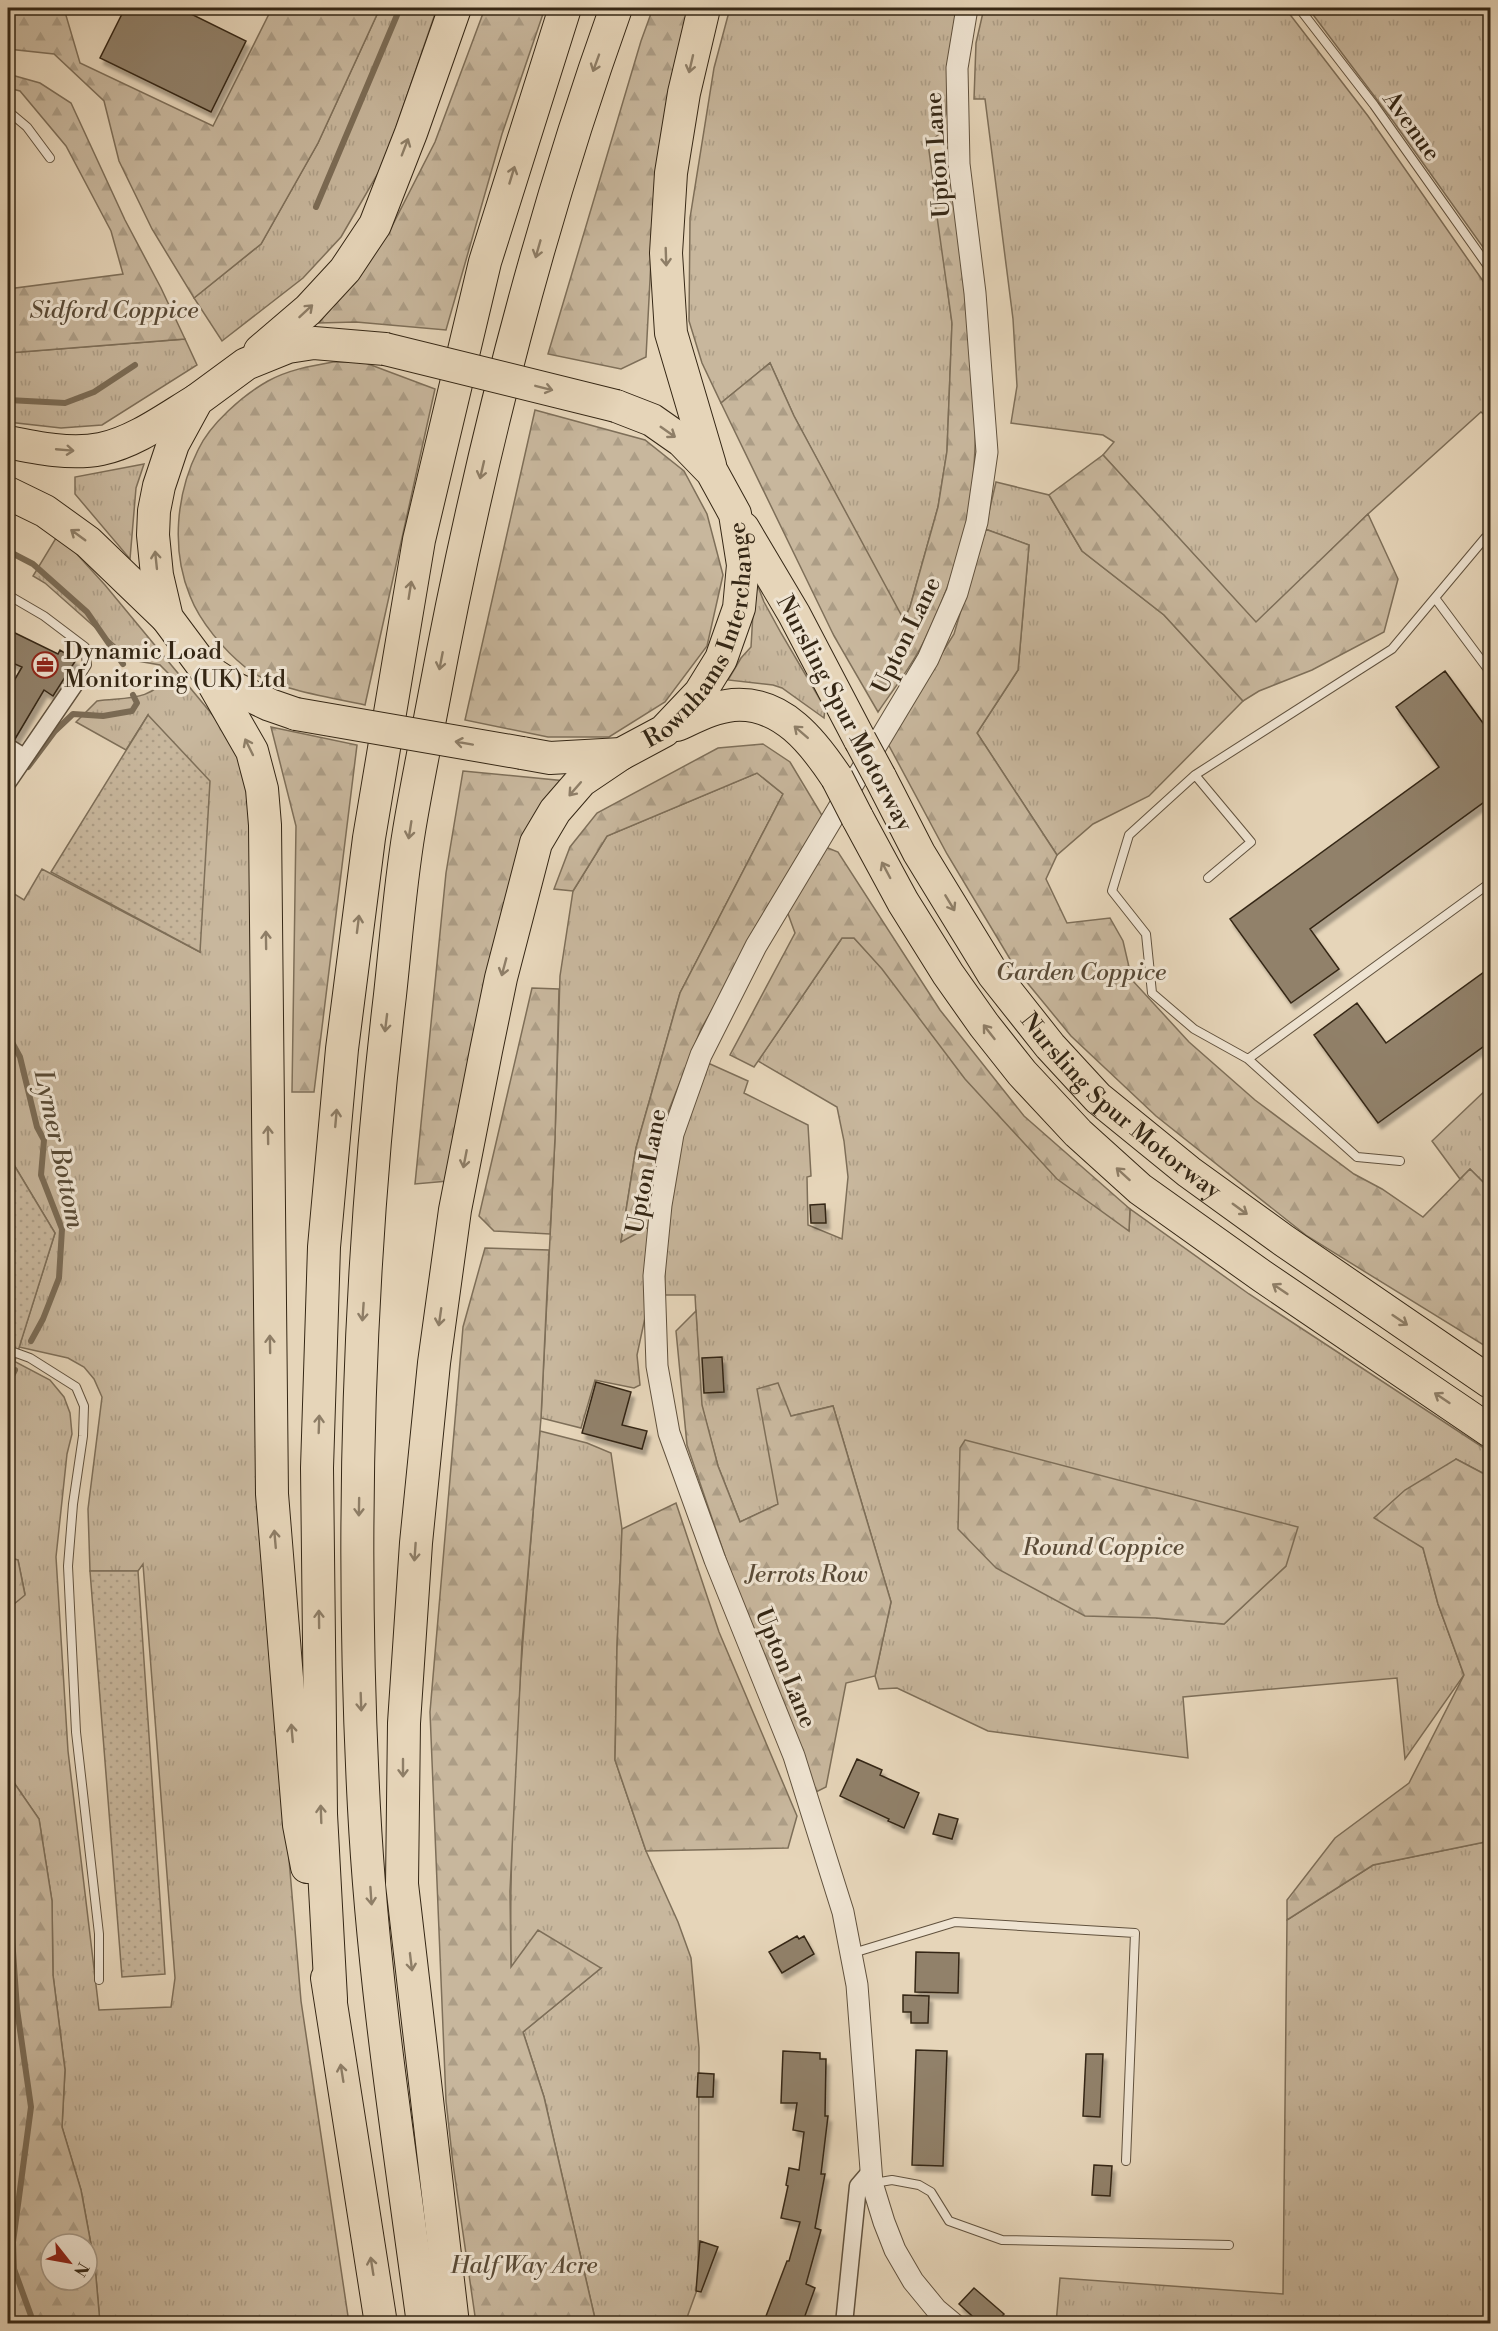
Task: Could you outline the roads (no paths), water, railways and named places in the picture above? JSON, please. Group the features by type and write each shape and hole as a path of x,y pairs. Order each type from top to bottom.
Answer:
{"highway":[{"path":"246,364 308,310 345,270 375,225 411,134 455,8"},
{"path":"331,1999 321,1814 318,1468 324,1247 342,1049 369,838 419,540 485,262 565,8"},
{"path":"423,2324 377,1978 364,1810 357,1601 362,1333 378,1099 409,833 456,579 512,346 538,251 585,95 616,8"},
{"path":"704,8 684,93 671,173 666,252 670,333 712,472"},
{"name":"Rownhams Interchange","path":"314,343 385,349 616,406 652,420 682,441 712,472 735,514 743,565 739,608 721,659 700,693 664,731 621,754 585,758 550,758 296,714 236,689 205,669 167,618 157,575 153,535 154,511 159,486 173,444 197,400 246,364 288,347 314,343"},
{"path":"8,442 75,451 98,450 149,429 197,400"},
{"path":"8,493 45,511 88,542 167,618"},
{"name":"Nursling Spur Motorway","path":"735,514 794,614 920,853 993,974 1050,1046 1098,1098 1189,1172 1283,1240 1491,1382"},
{"path":"205,669 252,751 262,789 265,825 272,1494 299,1825 331,1999 381,2324"},
{"name":"Nursling Spur Motorway","path":"664,731 719,708 740,705 757,708 780,717 799,729 813,743 837,778 903,902 948,974 1022,1073 1078,1132 1149,1196 1262,1276 1491,1431"},
{"path":"453,2324 402,1884 404,1723 416,1544 434,1363 455,1210 501,978 536,843 555,812 582,781 621,754"}],"street":[{"name":"Upton Lane","path":"954,2324 936,2309 913,2281 884,2222 871,2178 853,1953 843,1912 794,1756 715,1560 669,1433 657,1366 654,1276 661,1205 674,1134 701,1055 756,946 928,659 957,593 977,522 987,452 975,293 959,164 957,68 967,8"},
{"path":"8,782 77,681"},
{"path":"8,747 24,757"},
{"path":"844,2324 858,2187 871,2178"}],"lane":[{"name":"Avenue","path":"1299,8 1374,105 1491,269"},
{"path":"8,111 27,128 50,158"},
{"path":"1400,1161 1357,1156 1248,1059 1194,1029 1152,993 1146,934 1112,891 1129,835 1196,775 1392,650 1485,538 1491,534"},
{"path":"8,595 44,616 85,647 87,665 77,681"},
{"path":"1435,598 1491,672"},
{"path":"1196,775 1251,842 1208,878"},
{"path":"1248,1059 1491,883"},
{"path":"8,1350 30,1358 76,1387 84,1406 83,1436 73,1504 68,1566 76,1732 99,1934 99,1980"},
{"path":"853,1953 956,1922 1135,1933 1126,2161"},
{"path":"871,2178 919,2185 931,2192 949,2221 1002,2240 1229,2245"}],"waterway":[{"name":"Lymer Bottom","path":"316,207 400,8"},
{"name":"Lymer Bottom","path":"8,400 65,403 94,392 135,365"},
{"name":"Lymer Bottom","path":"8,551 33,564 87,612 123,664"},
{"name":"Lymer Bottom","path":"28,767 55,731 73,714 103,716 132,711 137,703 133,695"},
{"name":"Lymer Bottom","path":"8,1035 20,1057 37,1127 44,1140 41,1175 62,1229 59,1278 43,1319 31,1341"},
{"name":"Lymer Bottom","path":"8,1383 15,1370"},
{"name":"Lymer Bottom","path":"8,1880 17,2009 31,2107 13,2242 14,2269 34,2324"}],"place":[{"name":"Dynamic Load Monitoring (UK) Ltd","path":"45,665"}],"park label":[{"name":"Sidford Coppice","path":"114,310"},
{"name":"Garden Coppice","path":"1081,972"},
{"name":"Round Coppice","path":"1103,1547"},
{"name":"Jerrots Row","path":"807,1574"},
{"name":"Half Way Acre","path":"524,2265"}]}
